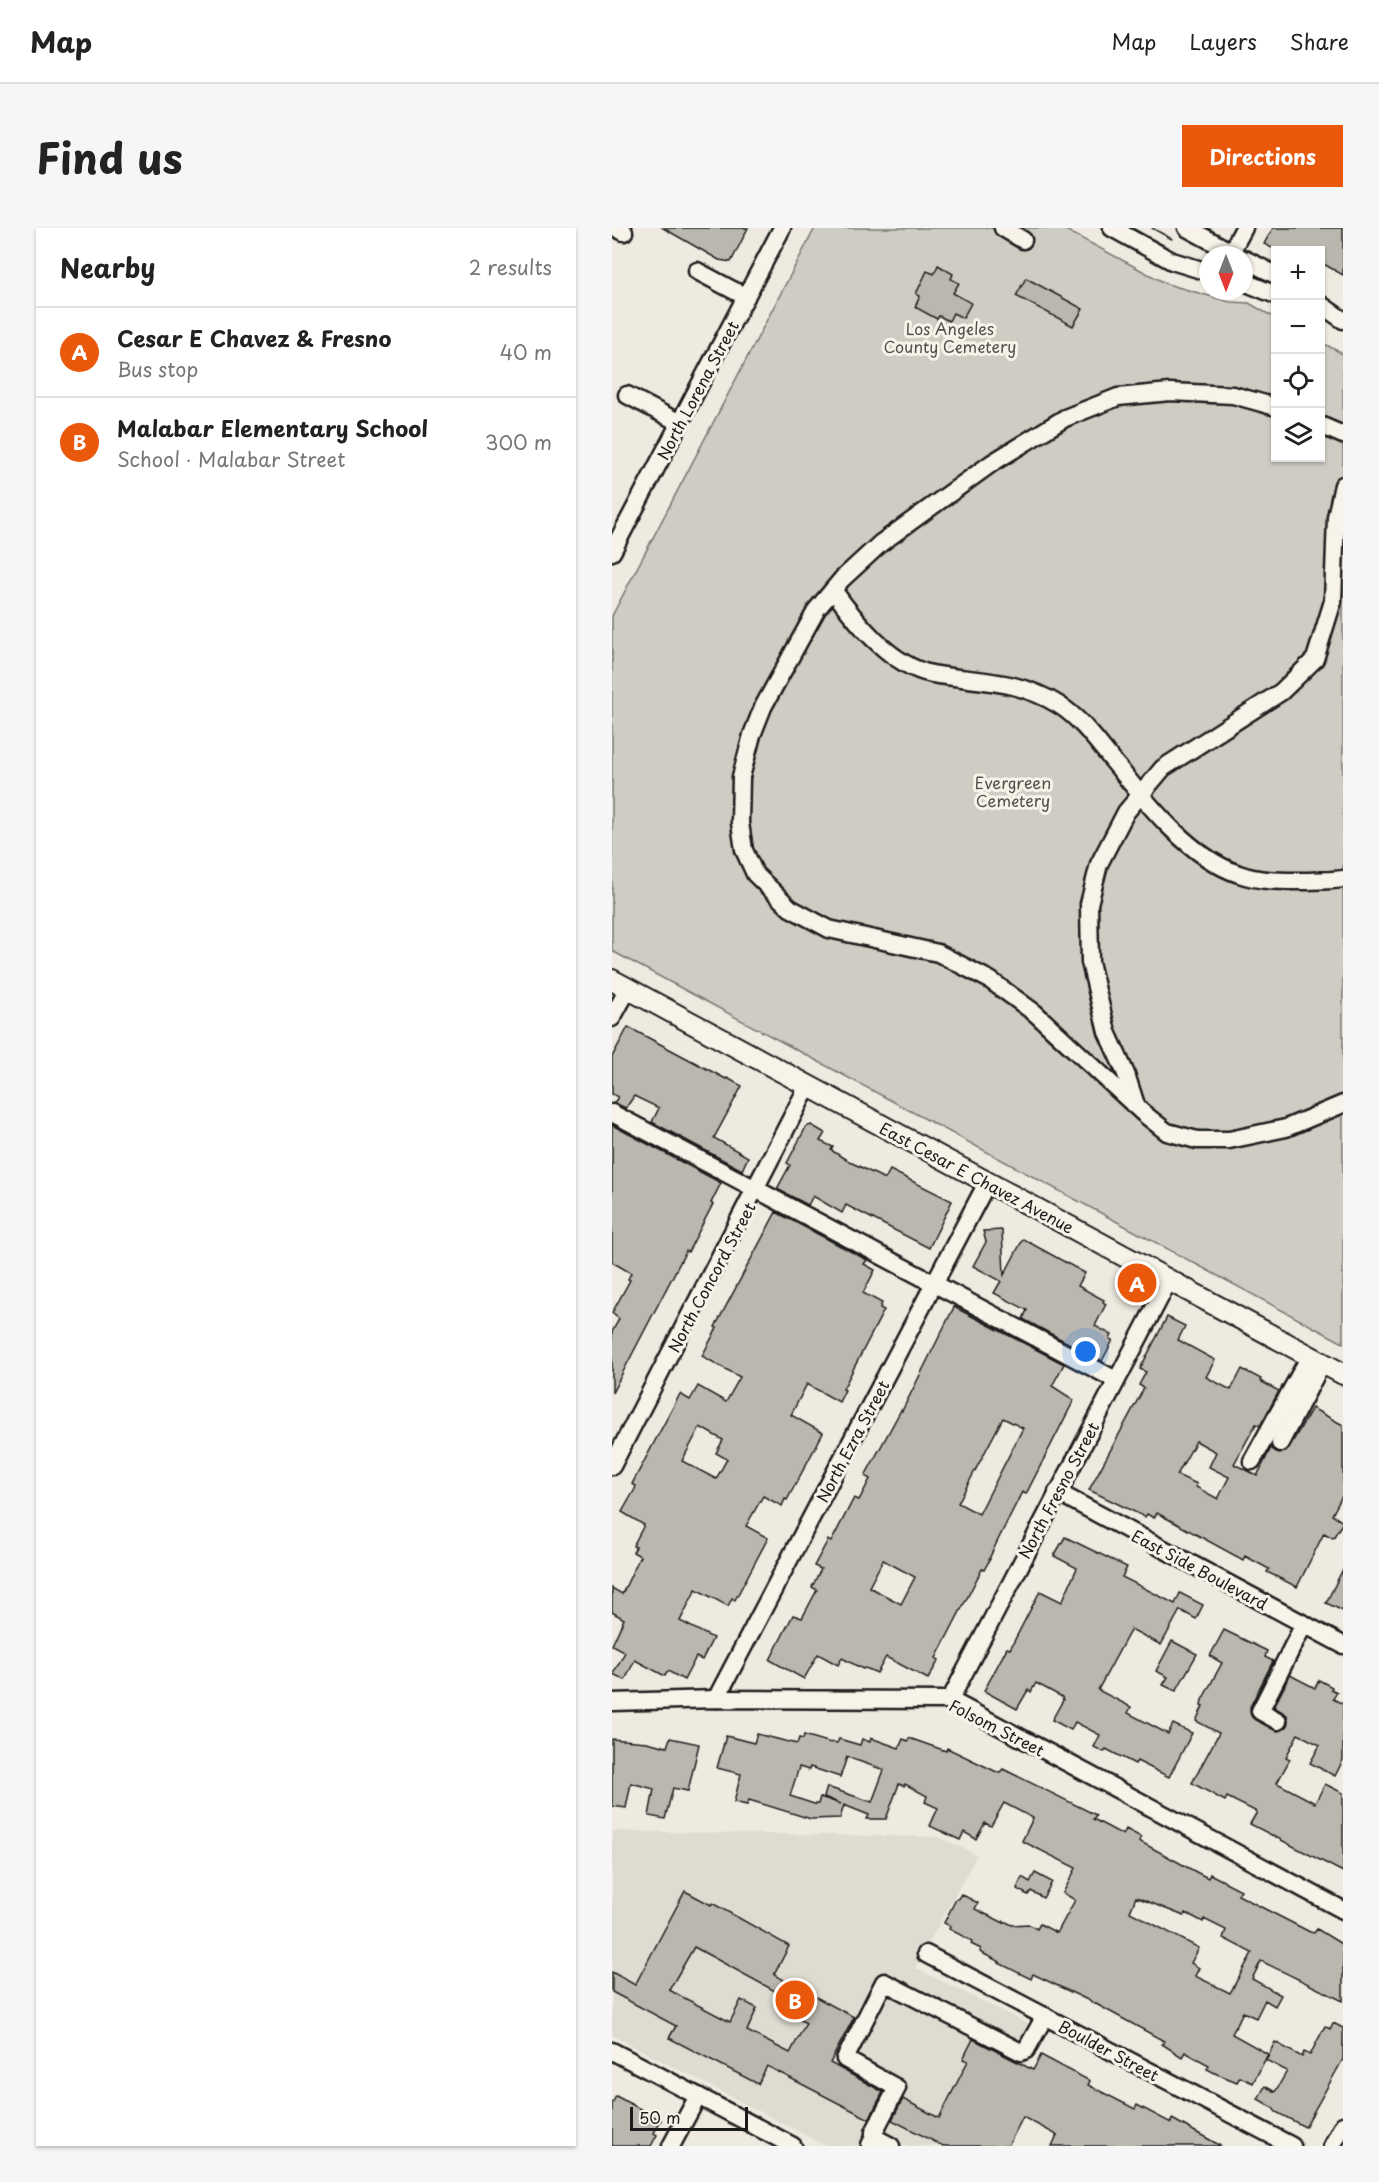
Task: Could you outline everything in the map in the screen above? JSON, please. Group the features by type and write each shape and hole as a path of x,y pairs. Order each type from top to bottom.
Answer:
{"main road":[{"name":"East Cesar E Chavez Avenue","path":"620,985 1343,1374"}],"street":[{"name":"North Lorena Street","path":"612,552 782,228"},
{"path":"1003,228 1023,240"},
{"path":"1112,228 1172,261 1199,269"},
{"path":"1187,228 1220,246"},
{"path":"1239,246 1244,228"},
{"path":"1253,263 1271,273"},
{"path":"697,271 746,297"},
{"path":"1253,286 1271,293"},
{"path":"1325,308 1343,321"},
{"path":"1325,316 1343,321"},
{"path":"1271,406 1233,395 1170,392 1118,397 1065,418 992,463 880,543 817,609 763,707 752,735 741,777 740,823 744,850 755,874 790,908 829,929 938,953 990,980 1035,1013 1167,1132 1197,1140 1229,1140 1286,1128 1343,1104"},
{"path":"627,395 680,423"},
{"path":"1325,427 1343,435"},
{"path":"1136,1106 1126,1074 1107,1032 1090,962 1089,904 1099,864 1126,812 1163,768 1281,692 1315,659 1334,601 1336,518 1343,485"},
{"path":"833,590 853,618 905,664 930,674 1018,686 1061,706 1081,723 1140,794 1189,844 1219,866 1273,882 1343,879"},
{"path":"612,1018 620,985"},
{"name":"North Concord Street","path":"612,1466 808,1086"},
{"path":"612,1113 1116,1380"},
{"name":"North Ezra Street","path":"716,1699 987,1183"},
{"name":"North Fresno Street","path":"950,1700 1169,1281"},
{"path":"1280,1443 1316,1360"},
{"path":"1252,1461 1316,1360"},
{"name":"East Side Boulevard","path":"1057,1492 1343,1645"},
{"path":"1278,1721 1260,1711 1304,1624"},
{"name":"Folsom Street","path":"612,1702 716,1699 950,1700 1343,1910"},
{"name":"Boulder Street","path":"926,1954 1292,2146"},
{"path":"891,2146 872,2141 874,2132 897,2088 845,2059 884,1982 1021,2052 1026,2050 1045,2016"},
{"path":"612,2051 793,2146"},
{"path":"672,2146 698,2096"},
{"path":"1332,2146 1342,2130"}],"shaded area":[{"path":"612,1831 938,1837 977,1855 915,1968 1043,2031 982,2146 826,2146 612,2035"}],"green space":[{"name":"Evergreen Cemetery","path":"815,228 1062,228 1167,284 1199,293 1199,300 1249,303 1271,316 1271,462 1325,462 1325,344 1343,354 1343,1343 612,951 612,616"}],"building":[{"path":"663,228 748,228 731,262 719,260"},
{"path":"1273,228 1343,228 1343,275 1325,265 1325,246 1271,248 1264,244"},
{"path":"938,265 953,274 951,279 959,283 953,293 971,303 963,318 953,313 949,321 939,316 937,319 915,307 920,296 916,294 927,271 934,274"},
{"path":"1026,278 1083,309 1073,326 1016,296"},
{"path":"628,1027 742,1086 714,1138 748,1157 742,1170 652,1122 659,1108 634,1096 626,1108 614,1103 618,1097 612,1094 612,1057"},
{"path":"612,1125 721,1183 711,1203 713,1204 612,1393 612,1332 619,1319 612,1313 630,1280 628,1279 631,1273 612,1262"},
{"path":"811,1125 825,1133 820,1141 833,1147 831,1150 848,1161 885,1179 890,1170 952,1201 929,1248 846,1205 842,1213 813,1196 808,1205 777,1189 790,1165 787,1163 806,1127"},
{"path":"776,1212 867,1260 864,1264 875,1270 863,1293 882,1303 880,1308 884,1310 843,1389 845,1390 839,1402 807,1384 791,1415 823,1433 787,1500 785,1499 782,1506 763,1496 746,1526 768,1538 735,1600 732,1598 728,1606 696,1589 680,1621 713,1638 702,1660 696,1657 684,1680 668,1671 665,1676 635,1660 625,1680 613,1674 625,1652 612,1645 624,1619 612,1612 612,1588 622,1594 640,1556 633,1552 636,1547 633,1546 644,1525 622,1512 635,1489 636,1486 632,1484 680,1394 690,1400 698,1386 726,1402 740,1377 702,1356 717,1328 715,1327","holes":["700,1427 723,1440 716,1453 727,1459 716,1479 682,1461"]},
{"path":"1002,1230 1004,1275 1023,1239 1085,1273 1078,1286 1104,1300 1106,1304 1095,1326 1112,1335 1110,1339 1113,1340 1102,1361 1023,1319 1027,1310 994,1293 1001,1281 973,1266 986,1242 983,1231"},
{"path":"954,1307 1064,1364 1052,1386 1074,1400 1026,1494 1022,1492 990,1559 984,1570 982,1569 936,1658 939,1660 928,1679 886,1657 877,1673 863,1669 842,1658 838,1665 818,1654 804,1679 770,1660 793,1615 802,1618 817,1590 812,1587 821,1569 814,1566 828,1540 831,1542 854,1498 859,1500 870,1479 865,1476 902,1411","holes":["1003,1418 1023,1428 979,1514 958,1503","883,1560 915,1577 901,1604 869,1587"]},
{"path":"1167,1317 1185,1326 1178,1340 1215,1360 1206,1377 1231,1390 1242,1369 1279,1391 1260,1426 1256,1424 1234,1464 1257,1476 1271,1448 1280,1453 1289,1448 1312,1408 1343,1425 1343,1494 1332,1515 1343,1522 1333,1538 1324,1533 1297,1587 1267,1572 1269,1569 1245,1556 1243,1560 1157,1513 1154,1518 1147,1514 1145,1517 1089,1490 1144,1388 1139,1385 1146,1372 1140,1369","holes":["1196,1441 1216,1452 1209,1467 1229,1477 1218,1499 1196,1487 1197,1484 1177,1475"]},
{"path":"1065,1537 1127,1567 1122,1577 1175,1604 1180,1593 1203,1605 1196,1619 1180,1610 1161,1645 1131,1629 1098,1690 1131,1707 1128,1713 1168,1734 1173,1724 1192,1733 1169,1777 1137,1761 1135,1764 1106,1749 1104,1752 1094,1747 1100,1735 1075,1722 1071,1730 1052,1720 1063,1700 1062,1697 1036,1683 1031,1692 1028,1690 1017,1709 984,1691 1007,1648 1010,1649 1040,1591 1062,1602 1077,1568 1054,1556"},
{"path":"1343,1569 1343,1611 1326,1603"},
{"path":"1224,1630 1267,1651 1265,1657 1273,1661 1250,1707 1251,1716 1255,1720 1278,1731 1287,1727 1287,1715 1274,1707 1290,1675 1315,1688 1319,1680 1332,1687 1331,1689 1337,1692 1333,1699 1343,1704 1343,1760 1335,1776 1310,1763 1320,1745 1298,1734 1286,1757 1290,1759 1277,1783 1315,1803 1325,1784 1343,1793 1343,1872 1250,1824 1257,1812 1227,1797 1225,1801 1192,1783 1219,1733 1196,1721 1203,1706 1201,1705 1202,1700 1222,1663 1210,1656"},
{"path":"1172,1641 1197,1654 1176,1691 1163,1685 1168,1677 1156,1671"},
{"path":"757,1734 797,1744 799,1738 803,1739 804,1735 831,1743 837,1743 839,1739 860,1745 862,1739 870,1742 871,1738 899,1748 903,1739 908,1741 909,1738 946,1751 947,1748 999,1773 1003,1769 1096,1815 1093,1819 1123,1835 1126,1829 1141,1837 1139,1841 1198,1873 1208,1878 1210,1874 1241,1890 1238,1895 1265,1909 1310,1932 1314,1933 1317,1929 1343,1945 1343,2001 1261,1961 1252,1979 1281,1995 1275,2006 1265,2000 1256,2018 1243,2012 1232,2034 1268,2054 1253,2083 1240,2077 1237,2082 1217,2074 1207,2069 1209,2065 1185,2052 1182,2057 1162,2044 1164,2041 1096,2004 1033,1974 1031,1979 999,1963 980,1952 981,1949 971,1944 972,1941 949,1929 950,1926 944,1923 961,1894 978,1903 975,1909 1004,1923 1004,1921 1012,1925 1028,1924 1037,1929 1040,1924 1057,1933 1075,1900 1063,1893 1076,1868 1022,1841 1033,1818 1004,1803 991,1826 985,1823 976,1839 964,1832 960,1840 930,1826 938,1808 925,1802 927,1796 905,1784 904,1786 899,1784 886,1819 867,1819 869,1815 844,1805 840,1818 811,1819 749,1800 747,1805 734,1802 741,1774 717,1768 726,1736 754,1743","holes":["847,1757 884,1770 872,1802 827,1787 824,1797 841,1804 820,1797 818,1804 814,1804 790,1796 799,1767 809,1770 810,1767 840,1777","1136,1897 1184,1916 1186,1913 1203,1922 1204,1919 1226,1930 1223,1938 1252,1953 1230,1993 1195,1976 1199,1968 1191,1963 1199,1948 1130,1912"]},
{"path":"670,1738 699,1744 688,1791 673,1788 665,1819 649,1816 654,1789 631,1783 626,1808 612,1806 612,1739 647,1742 667,1747"},
{"path":"1035,1873 1052,1882 1043,1898 1031,1891 1028,1895 1017,1889 1022,1877 1030,1882"},
{"path":"685,1891 711,1905 712,1903 789,1946 774,1975 854,2017 830,2063 883,2092 869,2119 767,2066 758,2084 669,2038 676,2026 612,1992 612,1972 635,1985","holes":["694,1947 788,1998 782,2010 806,2023 790,2053 747,2031 757,2008 741,2000 730,2022 669,1990"]},
{"path":"1333,2023 1343,2028 1343,2059 1305,2127 1276,2112 1258,2099 1265,2086 1275,2092 1287,2071 1266,2060 1275,2042 1302,2057 1304,2052 1310,2055 1325,2026 1330,2029"},
{"path":"973,2039 1033,2070 1041,2055 1090,2081 1088,2085 1135,2109 1137,2105 1171,2123 1172,2119 1221,2146 1052,2146 1057,2135 1023,2117 1008,2146 943,2146 892,2120 903,2099 939,2118 968,2061 963,2059"},
{"path":"616,2096 661,2120 654,2133 657,2135 651,2146 612,2146 612,2104"}],"tram line":[{"path":"1130,228 1167,248"},
{"path":"1152,228 1172,239"}],"place":[{"name":"Cesar E Chavez & Fresno","path":"1137,1283"},
{"name":"Malabar Elementary School","path":"795,2000"}],"park label":[{"name":"Los Angeles County Cemetery","path":"950,337"}]}
